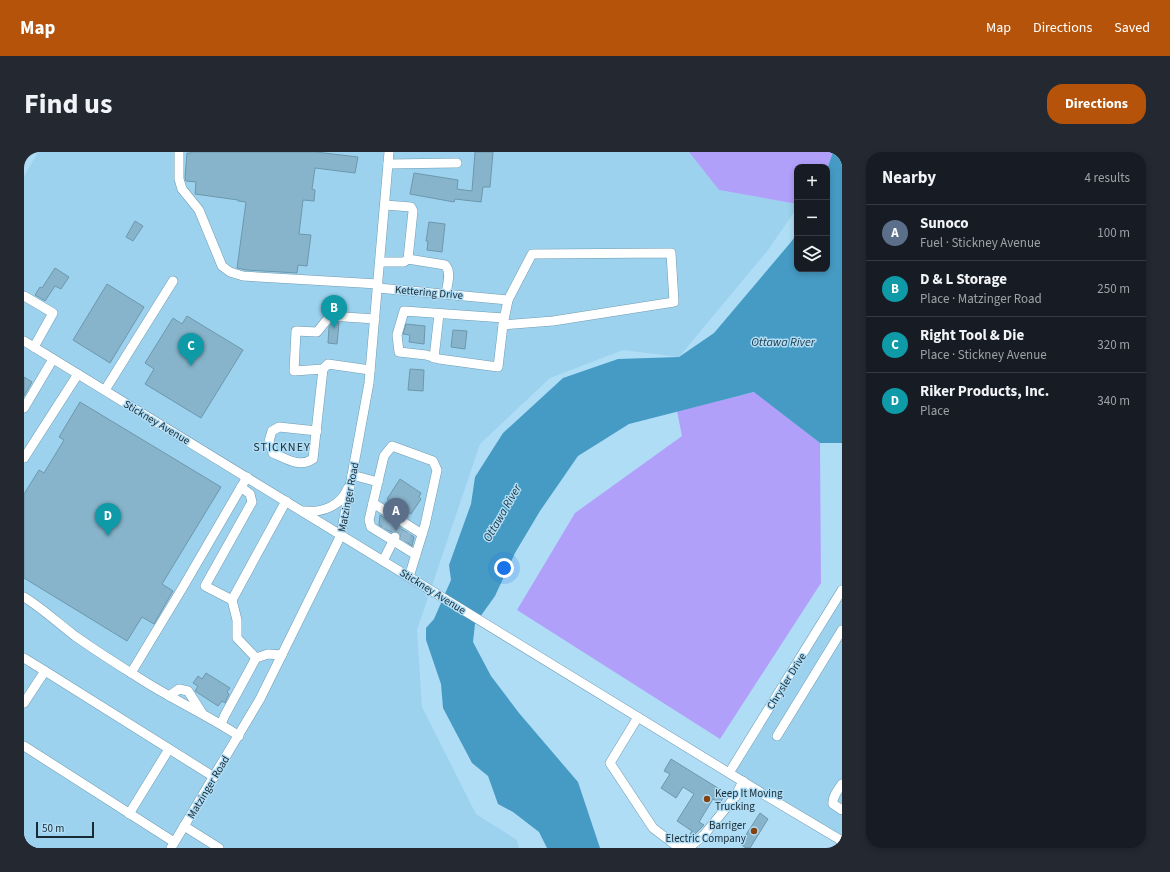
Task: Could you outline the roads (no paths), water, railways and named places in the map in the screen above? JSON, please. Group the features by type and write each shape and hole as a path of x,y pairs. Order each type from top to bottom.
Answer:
{"street":[{"name":"Kettering Drive","path":"180,152 179,178 182,189 199,210 222,266 230,272 243,276 378,286 508,300"},
{"name":"Matzinger Road","path":"172,845 260,699 342,535 369,383 389,152"},
{"path":"388,164 457,163"},
{"path":"385,205 411,207 413,211 408,259"},
{"path":"508,300 503,321 498,367 399,352 397,335 404,311 503,321 553,321 674,302 671,253 532,254 508,300"},
{"path":"380,262 404,262 408,259 445,265 449,271 446,294"},
{"path":"105,390 173,281"},
{"path":"24,296 53,313 34,347"},
{"path":"434,358 438,314"},
{"path":"323,369 294,371 296,331 317,332 330,316 375,319"},
{"name":"Stickney Avenue","path":"24,341 729,773 842,840"},
{"path":"24,408 53,359"},
{"path":"317,431 279,427 272,431 269,441 273,453 297,463 307,462 313,459 317,431 323,369 328,364 370,370"},
{"path":"24,458 78,374"},
{"path":"409,577 422,534 437,470 433,461 392,446 384,456 369,520 371,527 387,525 406,536 422,534"},
{"path":"132,673 184,587 247,477"},
{"path":"301,510 316,511 330,508 340,501 347,491 352,477 378,482"},
{"path":"232,600 205,586 252,502 250,494 241,487"},
{"path":"256,658 237,638 237,620 232,600 286,501"},
{"path":"373,503 387,525 406,536 416,555"},
{"path":"383,561 397,531"},
{"name":"Chrysler Drive","path":"729,773 842,590"},
{"path":"24,597 44,610 75,635 132,673 169,696 221,724 239,736"},
{"path":"777,736 842,630"},
{"path":"221,724 256,658 268,654 282,656"},
{"path":"24,658 214,777"},
{"path":"24,703 45,671"},
{"path":"169,696 179,689 188,691 204,714"},
{"path":"638,717 610,763 653,828 678,847 691,846 703,836 735,797 743,781"},
{"path":"24,746 129,814 172,845"},
{"path":"129,814 169,749"},
{"path":"841,786 833,798 833,804 842,810"},
{"path":"184,826 219,848"}],"water":[{"name":"Ottawa River","path":"833,152 842,152 842,443 820,443 754,392 629,424 578,456 540,511 515,553 495,596 475,624 473,642 491,676 519,713 578,782 600,848 547,848 539,832 513,812 498,804 488,776 472,763 443,708 441,684 426,640 426,628 434,619 451,580 449,565 471,504 475,477 503,433 563,378 618,359 679,357 714,333 794,238 794,272 830,272 830,164 829,164"}],"tunnel":[{"path":"386,529 389,521"},
{"path":"396,535 397,526"},
{"path":"404,541 407,532"}],"place":[{"name":"D & L Storage","path":"334,328"},
{"name":"Right Tool & Die","path":"191,366"},
{"name":"Sunoco","path":"396,531"},
{"name":"Riker Products, Inc.","path":"108,536"},
{"name":"Keep It Moving Trucking","path":"707,799"},
{"name":"Barriger Electric Company","path":"754,831"}],"district":[{"name":"STICKNEY","path":"282,447"}]}
